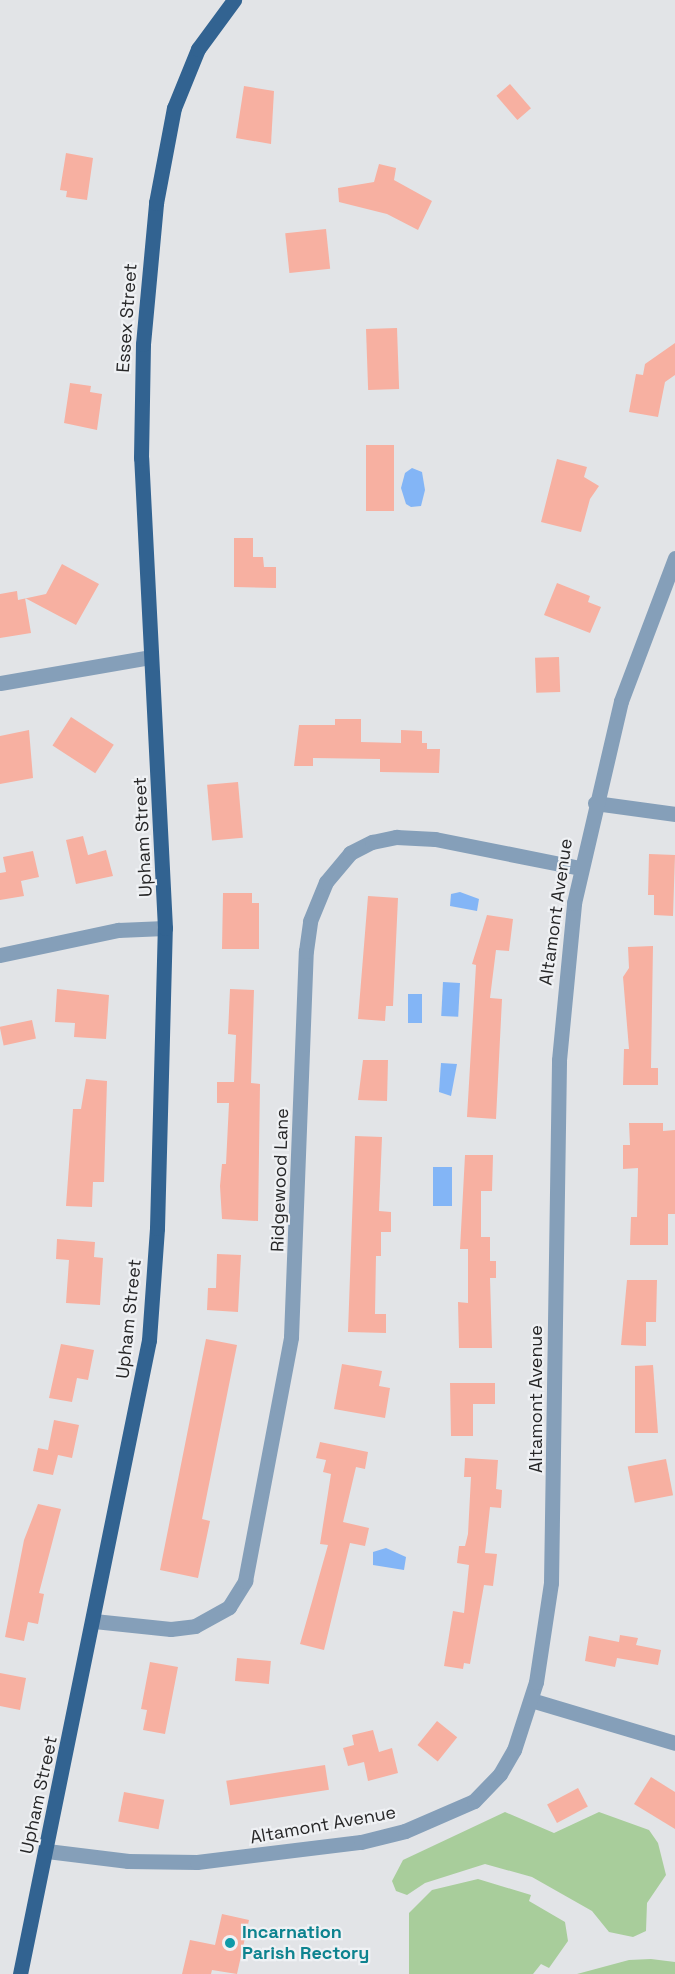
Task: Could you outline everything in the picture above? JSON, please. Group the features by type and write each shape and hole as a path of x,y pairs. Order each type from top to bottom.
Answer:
{"main road":[{"name":"Essex Street","path":"150,657 141,416 156,203 181,86 205,37 234,0"},
{"name":"Upham Street","path":"20,1974 94,1621 149,1340 157,1228 165,928 150,657"}],"street":[{"name":"Altamont Avenue","path":"47,1851 128,1861 213,1861 324,1849 405,1831 459,1809 488,1789 514,1750 531,1700 552,1564 558,1060 580,868 595,803 633,664 675,558"},
{"path":"0,683 150,657"},
{"path":"595,803 675,814"},
{"name":"Ridgewood Lane","path":"94,1621 171,1629 195,1626 229,1606 245,1581 291,1337 306,951 310,921 326,882 356,850 396,837 435,839 580,868"},
{"path":"0,955 118,930 165,928"},
{"path":"531,1700 675,1743"}],"green space":[{"path":"505,1812 554,1833 599,1812 649,1830 658,1843 666,1875 647,1903 646,1931 633,1937 609,1932 592,1911 532,1877 485,1864 425,1883 407,1895 396,1891 392,1881 403,1860"},
{"path":"478,1879 531,1895 529,1901 565,1922 568,1941 549,1968 541,1964 533,1974 409,1974 409,1913 432,1890"},
{"path":"651,1959 675,1962 675,1974 577,1974 629,1960"}],"water":[{"path":"412,468 422,472 425,490 421,506 411,507 406,504 401,488 405,473"},
{"path":"460,892 479,899 477,911 450,906 451,894"},
{"path":"443,982 460,983 458,1017 441,1016"},
{"path":"408,994 422,994 422,1023 408,1023"},
{"path":"441,1063 457,1064 451,1096 439,1092"},
{"path":"433,1167 452,1167 452,1206 433,1206"},
{"path":"386,1548 406,1557 404,1570 373,1565 373,1552"}],"building":[{"path":"510,84 531,108 517,120 496,96"},
{"path":"244,86 274,91 271,144 236,138"},
{"path":"66,153 93,158 87,200 66,197 67,191 60,190"},
{"path":"379,164 396,168 394,180 432,201 418,230 387,214 339,202 338,188 374,182"},
{"path":"326,229 330,269 289,273 285,233"},
{"path":"397,328 399,389 368,390 366,329"},
{"path":"675,343 675,375 665,382 658,417 629,412 636,374 643,375 645,364"},
{"path":"70,383 91,386 90,392 102,394 97,430 64,423"},
{"path":"366,445 394,445 394,511 366,511"},
{"path":"557,459 587,467 584,477 599,486 590,499 581,532 541,522"},
{"path":"234,538 253,538 253,557 263,557 264,567 276,567 276,588 234,587"},
{"path":"62,564 99,584 76,625 26,598 46,594"},
{"path":"557,583 590,596 588,602 601,607 590,633 544,615"},
{"path":"17,591 18,600 25,598 31,633 0,638 0,594"},
{"path":"559,657 560,692 536,693 535,658"},
{"path":"71,717 114,745 95,773 52,746"},
{"path":"335,719 361,719 361,742 401,743 401,730 422,731 422,743 427,743 427,749 440,749 439,773 380,772 380,759 313,758 313,766 294,766 299,725 335,725"},
{"path":"29,730 33,778 0,784 0,736"},
{"path":"238,782 243,838 212,840 207,785"},
{"path":"83,836 88,855 106,850 113,876 76,884 66,840"},
{"path":"33,851 39,877 21,881 24,896 0,900 0,873 6,872 3,857"},
{"path":"649,854 675,855 673,916 654,915 654,895 648,895"},
{"path":"223,893 252,893 252,903 259,903 259,949 222,949"},
{"path":"368,896 398,898 393,1006 386,1006 385,1021 358,1019"},
{"path":"487,915 513,919 509,951 496,950 490,998 502,999 496,1119 467,1117 476,965 472,964"},
{"path":"653,946 651,1068 658,1068 658,1085 623,1085 624,1049 629,1049 623,977 629,968 628,947"},
{"path":"57,989 109,995 106,1039 74,1037 75,1023 55,1022"},
{"path":"230,989 254,990 251,1083 260,1084 258,1221 222,1219 220,1186 222,1164 226,1164 229,1103 217,1103 217,1082 234,1082 236,1035 228,1034"},
{"path":"32,1020 36,1039 4,1045 0,1027"},
{"path":"363,1060 388,1060 387,1101 358,1100"},
{"path":"86,1079 107,1081 104,1182 93,1182 92,1207 66,1206 73,1109 81,1109"},
{"path":"629,1123 663,1123 663,1131 675,1130 675,1214 668,1214 668,1245 630,1245 631,1217 637,1217 638,1168 623,1169 623,1145 630,1145"},
{"path":"355,1136 382,1137 379,1211 391,1212 391,1232 381,1232 381,1256 376,1256 375,1314 386,1314 386,1333 348,1332"},
{"path":"465,1155 493,1155 492,1191 481,1191 481,1237 490,1237 490,1261 496,1261 496,1278 490,1278 492,1348 459,1348 458,1302 468,1303 468,1249 460,1249"},
{"path":"57,1239 95,1242 94,1257 103,1258 100,1305 66,1303 69,1260 56,1259"},
{"path":"217,1254 241,1255 238,1312 207,1310 208,1288 216,1288"},
{"path":"627,1280 657,1280 656,1322 646,1322 646,1346 621,1345"},
{"path":"206,1339 237,1345 202,1519 210,1521 198,1578 160,1570"},
{"path":"61,1344 94,1350 88,1380 77,1378 72,1402 49,1398"},
{"path":"342,1364 382,1371 379,1386 390,1388 385,1418 334,1409"},
{"path":"653,1365 658,1433 635,1433 635,1366"},
{"path":"450,1383 495,1383 495,1404 473,1404 473,1436 451,1436"},
{"path":"54,1420 79,1425 72,1458 58,1455 53,1475 33,1471 38,1448 48,1450"},
{"path":"320,1442 368,1452 365,1469 356,1467 343,1522 369,1528 365,1546 350,1543 324,1650 300,1644 328,1545 320,1544 331,1474 323,1472 326,1460 316,1458"},
{"path":"465,1458 498,1460 496,1489 502,1490 501,1508 490,1507 485,1553 497,1554 493,1586 484,1585 470,1664 464,1663 463,1669 444,1666 453,1611 464,1613 469,1565 457,1563 459,1546 465,1546 468,1534 471,1477 464,1477"},
{"path":"666,1459 673,1495 635,1503 628,1466"},
{"path":"38,1504 61,1509 39,1593 44,1594 38,1624 28,1622 24,1641 5,1637 24,1540"},
{"path":"620,1635 638,1638 636,1645 661,1650 658,1665 617,1658 615,1667 585,1661 589,1636 619,1642"},
{"path":"237,1658 271,1661 269,1684 235,1681"},
{"path":"150,1662 178,1667 165,1734 143,1730 147,1710 141,1709"},
{"path":"0,1673 26,1678 20,1710 0,1706"},
{"path":"437,1721 457,1737 438,1761 417,1745"},
{"path":"373,1730 379,1752 392,1748 398,1773 368,1781 364,1762 348,1766 343,1748 354,1745 352,1735"},
{"path":"325,1765 329,1790 230,1805 226,1781"},
{"path":"651,1777 675,1792 675,1829 634,1804"},
{"path":"578,1788 588,1807 557,1823 547,1804"},
{"path":"124,1792 164,1800 159,1829 118,1821"},
{"name":"Incarnation Parish Rectory","path":"222,1914 249,1920 237,1974 212,1970 211,1974 182,1974 190,1940 215,1945"}],"place":[{"name":"Incarnation Parish Rectory","path":"230,1943"}]}
